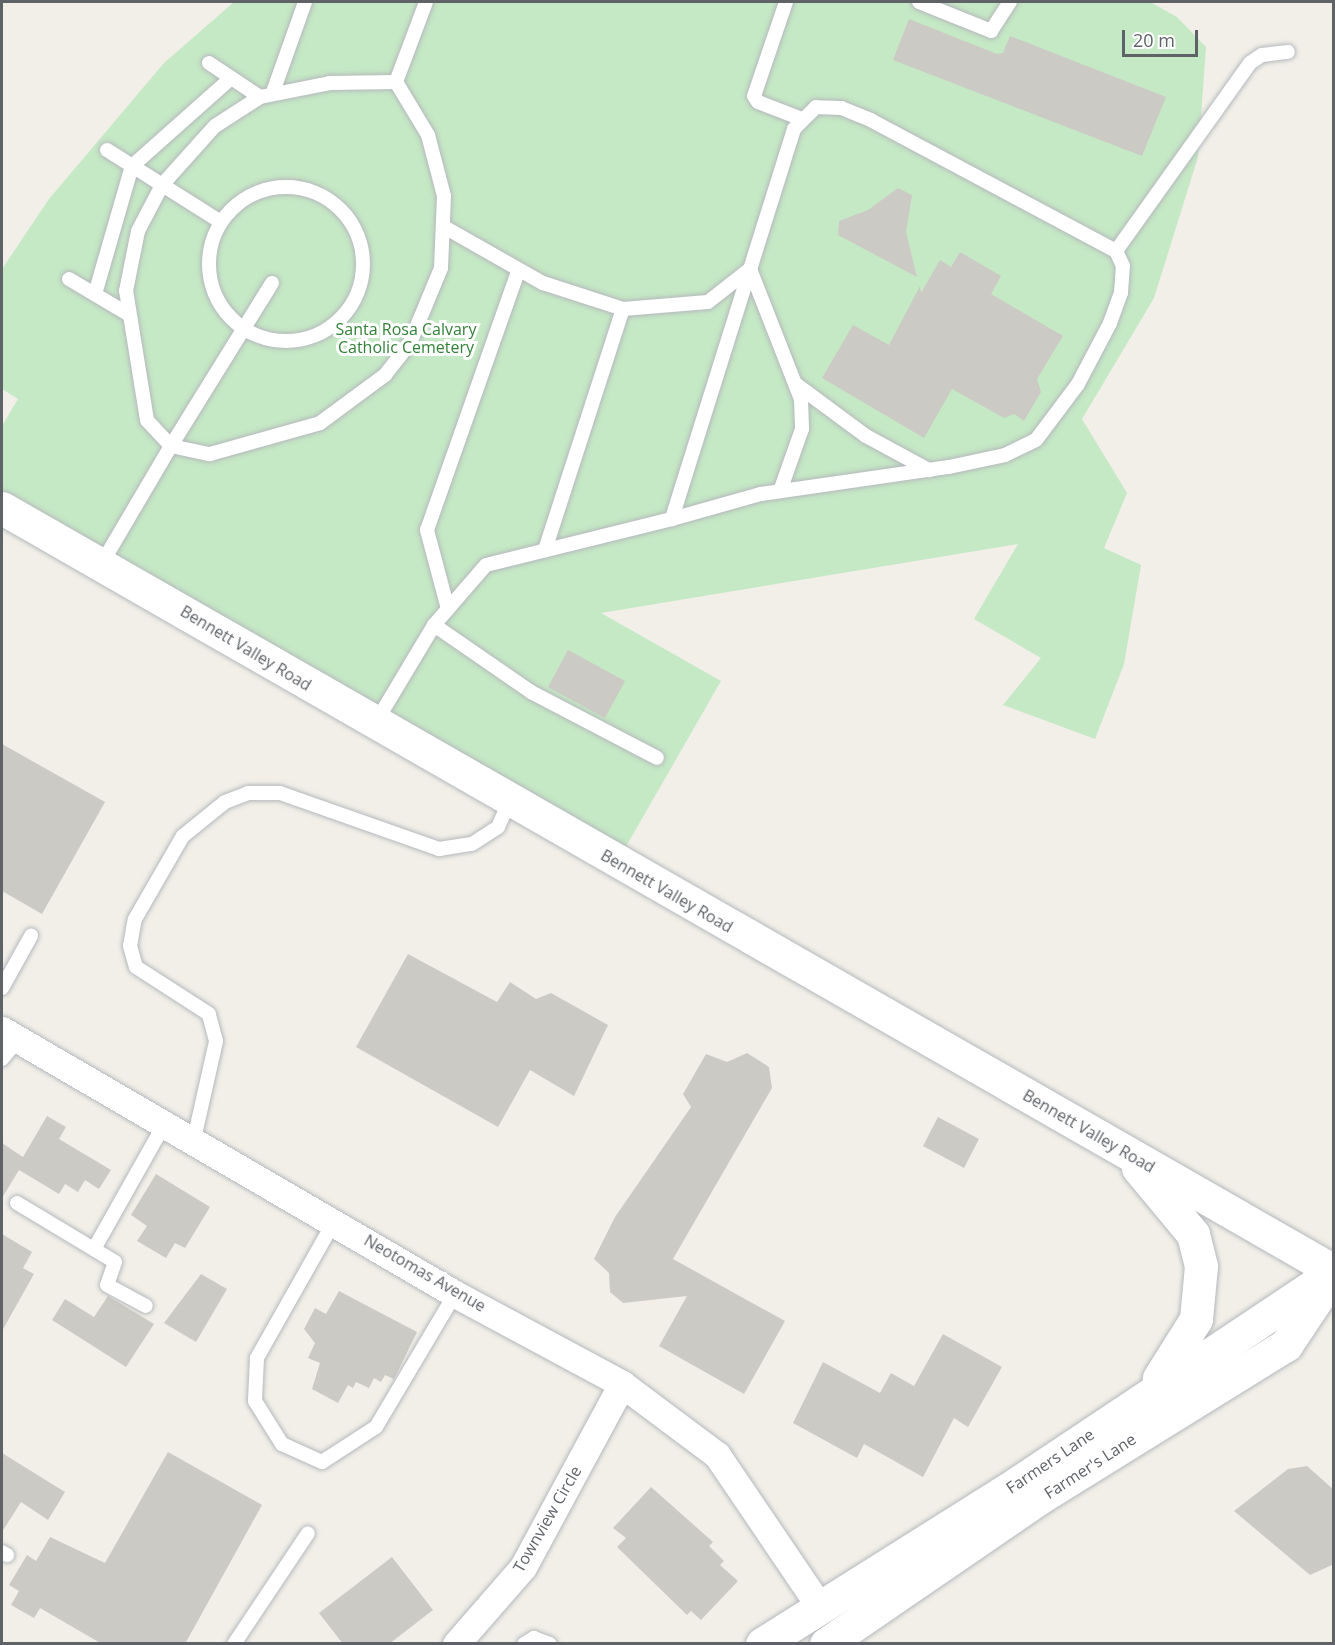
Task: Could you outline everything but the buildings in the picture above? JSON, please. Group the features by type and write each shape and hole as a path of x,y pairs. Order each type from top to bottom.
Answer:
{"street":[{"name":"Bennett Valley Road","path":"2,508 102,563 509,802 1122,1149 1334,1272"},
{"name":"Neotomas Avenue","path":"7,1043 194,1139 335,1220 455,1294 622,1384 717,1455 818,1604"},
{"path":"1122,1149 1193,1234 1203,1283 1189,1338 1144,1398"},
{"name":"Farmers Lane","path":"762,1644 818,1604 1016,1484 1334,1272"},
{"name":"Farmer's Lane","path":"839,1640 1039,1498 1286,1345 1309,1317 1334,1272"},
{"name":"Townview Circle","path":"456,1644 523,1567 622,1384"}],"lane":[{"path":"266,94 305,2"},
{"path":"396,82 426,2"},
{"path":"786,2 754,96 758,102 802,119"},
{"path":"919,2 991,31 1010,2"},
{"path":"1116,251 1250,63 1262,55 1288,52"},
{"path":"209,63 231,78 266,94"},
{"path":"95,294 132,166 231,78"},
{"path":"396,82 414,107 438,165 446,228 441,268 415,334 385,375 355,402 281,437 210,454 171,446 147,420 128,314 131,256 162,185 214,126 266,94 330,83 396,82"},
{"path":"375,724 434,625 486,565 672,519 780,491 929,470 1005,455 1036,440 1078,384 1110,323 1121,293 1123,266 1116,251 871,120 841,108 816,107 802,119 750,269 672,519"},
{"path":"107,150 221,222"},
{"path":"300,188 340,208 362,247 363,274 356,298 330,328 307,339 280,341 243,329 218,301 210,278 212,241 221,222 252,195 300,188"},
{"path":"446,228 518,271 580,299 623,309 708,302 750,269"},
{"path":"750,269 798,386 802,429 780,491"},
{"path":"448,609 427,530 518,271"},
{"path":"69,279 128,314"},
{"path":"102,563 272,283"},
{"path":"545,550 623,309"},
{"path":"798,386 866,436 929,470"},
{"path":"434,625 531,692 657,758"},
{"path":"194,1139 216,1041 210,1014 136,967 130,946 135,919 159,870 187,832 225,802 248,793 280,793 440,849 472,844 498,827 509,802"},
{"path":"2,988 31,936"},
{"path":"94,1249 164,1125"},
{"path":"17,1203 116,1262 107,1285 146,1306"},
{"path":"335,1220 257,1358 255,1401 282,1444 322,1462 376,1427 455,1294"},
{"path":"234,1644 308,1533"},
{"path":"818,1604 839,1640"},
{"path":"524,1644 539,1638 550,1644"}],"green space":[{"name":"Santa Rosa Calvary Catholic Cemetery","path":"234,2 1150,2 1177,17 1206,47 1198,157 1154,298 1082,419 1127,493 1104,548 1141,565 1124,664 1095,739 1003,705 1041,658 974,619 1018,544 601,613 721,681 624,850 2,491 2,426 18,399 2,389 2,269 49,199 164,63"}]}
